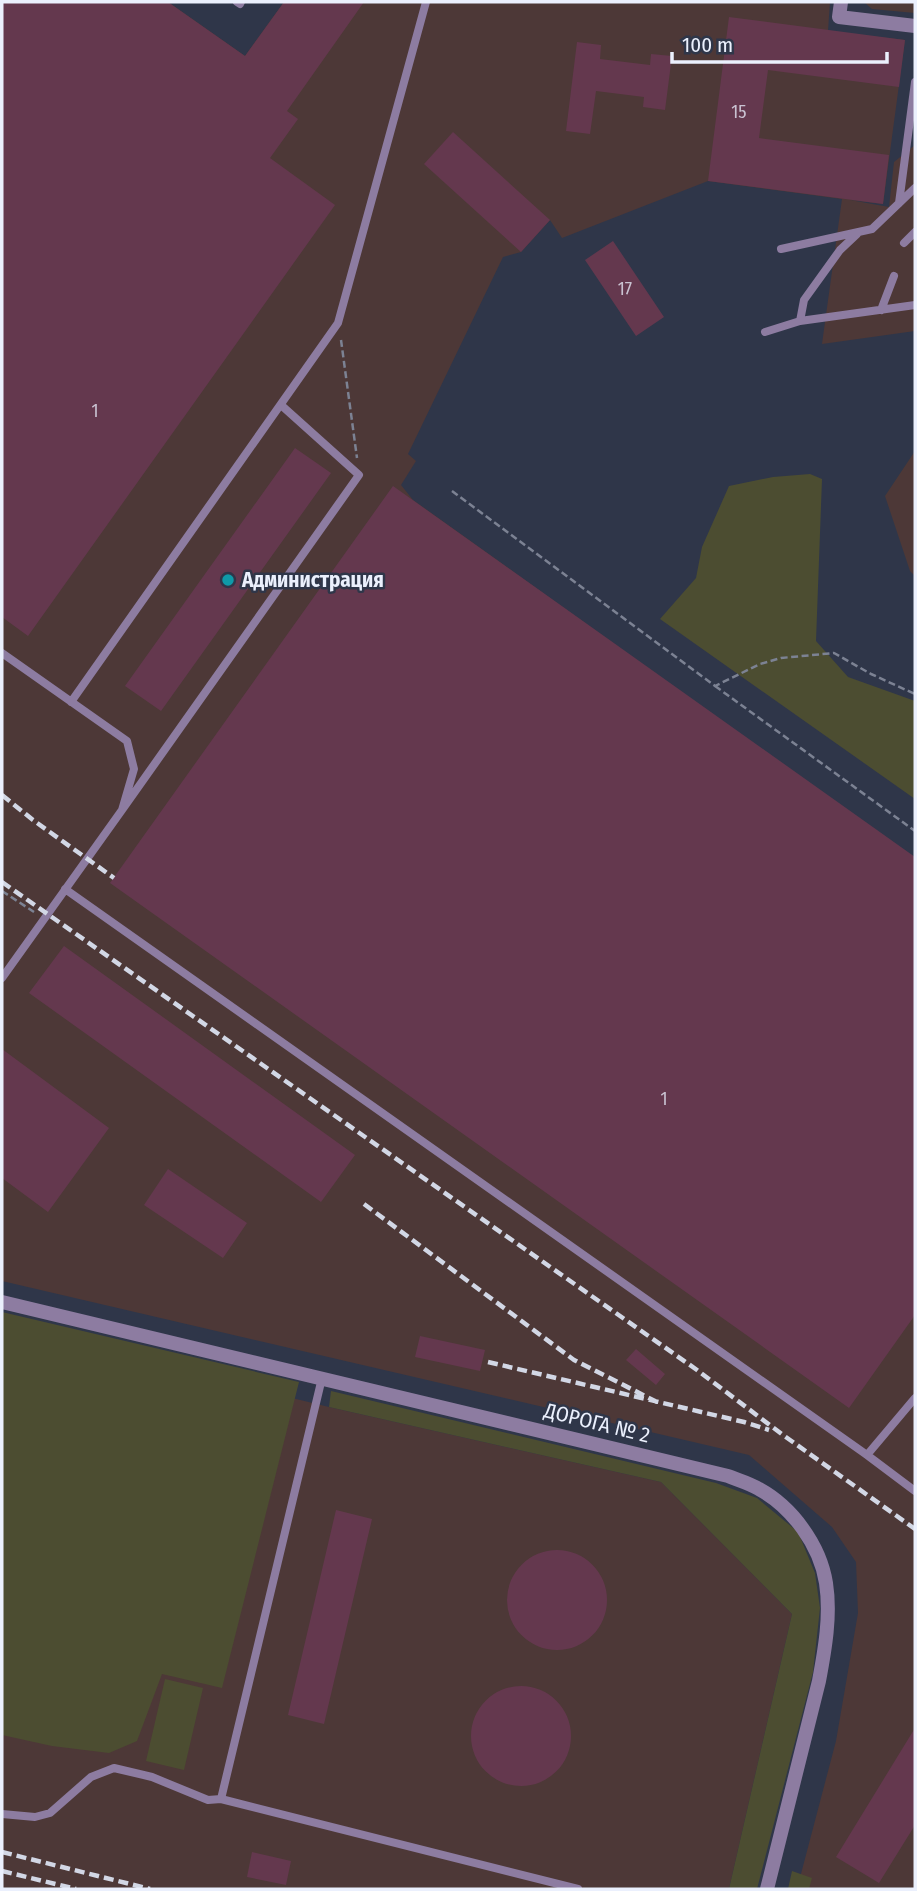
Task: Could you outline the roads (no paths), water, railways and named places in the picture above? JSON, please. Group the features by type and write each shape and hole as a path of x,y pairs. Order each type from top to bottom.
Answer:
{"street":[{"path":"841,2 839,17 915,26"},
{"name":"ДОРОГА № 2","path":"2,1302 729,1476 760,1489 801,1524 826,1582 825,1647 819,1681 766,1889"}],"lane":[{"path":"71,702 338,323 426,2"},
{"path":"899,204 915,82"},
{"path":"781,250 872,229 915,188"},
{"path":"800,321 804,300 840,250 859,232"},
{"path":"904,243 915,232"},
{"path":"881,310 894,276"},
{"path":"765,332 800,321 915,305"},
{"path":"2,978 359,475 281,405"},
{"path":"2,653 127,741 134,769 122,810"},
{"path":"65,889 867,1454 915,1491"},
{"path":"221,1799 322,1378"},
{"path":"867,1454 915,1398"},
{"path":"2,1814 35,1817 50,1813 91,1777 114,1768 152,1777 208,1800 221,1799 578,1889"}],"railway":[{"path":"2,795 114,878"},
{"path":"2,882 697,1370 915,1529"},
{"path":"364,1204 574,1360 657,1402"},
{"path":"488,1362 769,1430"},
{"path":"2,1852 150,1889"},
{"path":"2,1871 76,1889"}],"place":[{"name":"Администрация","path":"228,580"}]}
